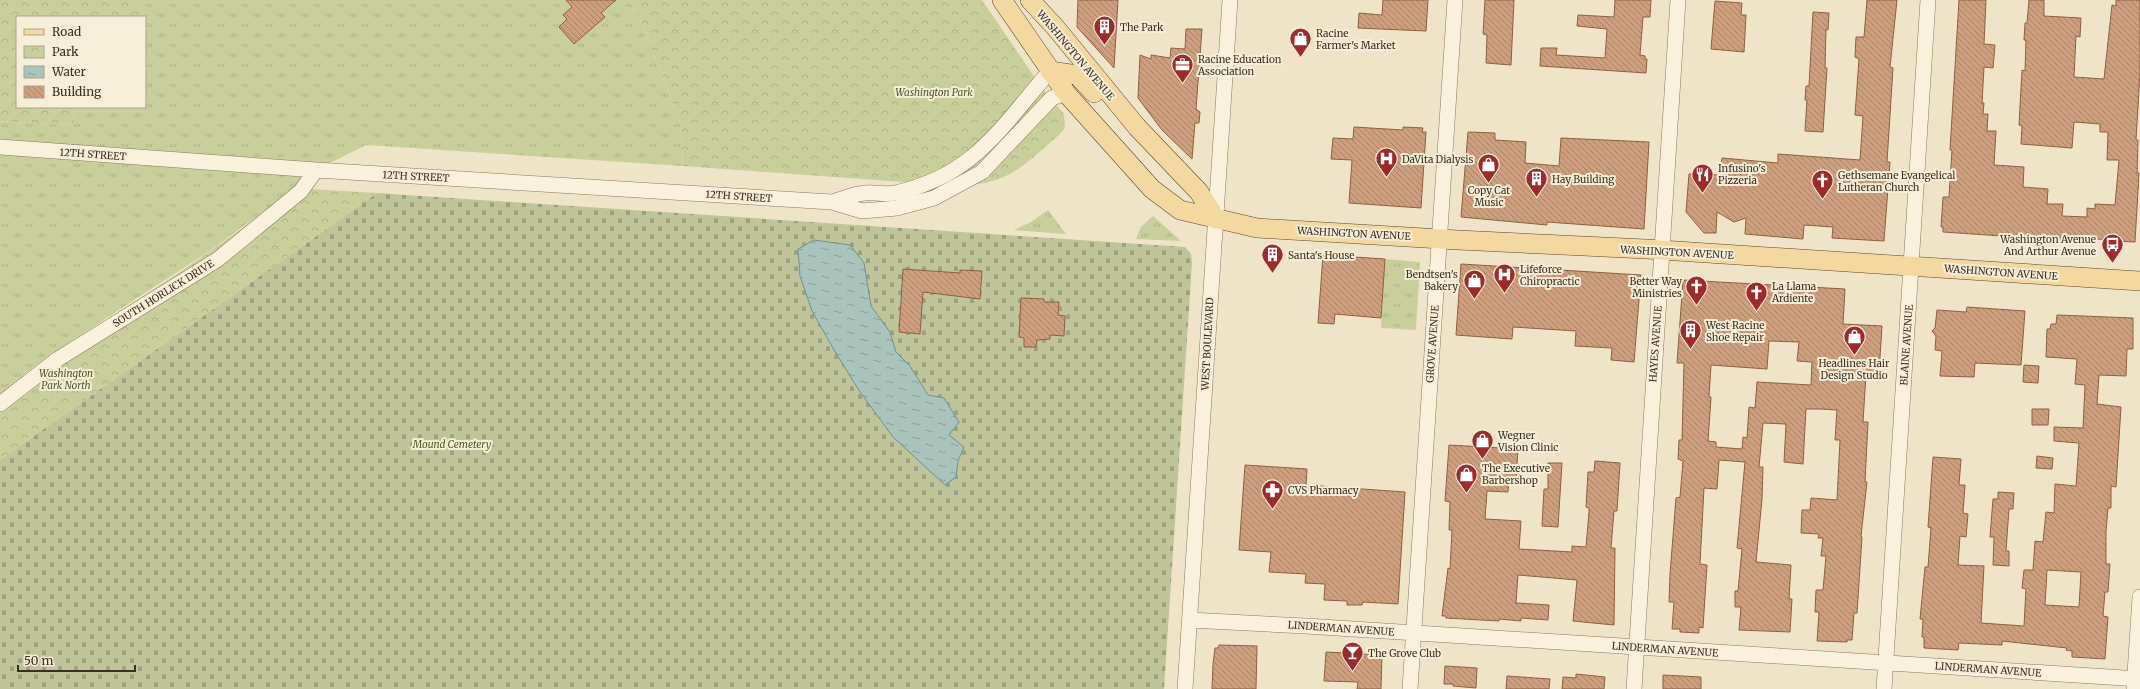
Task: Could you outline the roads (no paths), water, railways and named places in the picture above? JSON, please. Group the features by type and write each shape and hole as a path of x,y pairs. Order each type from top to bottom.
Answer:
{"main road":[{"name":"WASHINGTON AVENUE","path":"1002,0 1066,93 1152,189 1180,210 1216,219 1256,228 1662,250 2140,281"},
{"name":"WASHINGTON AVENUE","path":"1030,0 1055,27 1137,127 1199,192 1216,219"},
{"path":"1050,71 1077,75 1100,100 1137,127"}],"street":[{"name":"WEST BOULEVARD","path":"1184,689 1230,0"},
{"name":"GROVE AVENUE","path":"1410,689 1455,0"},
{"name":"HAYES AVENUE","path":"1634,689 1678,0"},
{"name":"BLAINE AVENUE","path":"1884,689 1928,0"},
{"name":"12TH STREET","path":"832,202 864,193 894,193 939,179 971,160 997,134 1050,71"},
{"name":"12TH STREET","path":"0,147 316,170 832,202 862,211 897,208 934,198 982,172 1052,98 1066,93"},
{"name":"SOUTH HORLICK DRIVE","path":"0,404 58,359 217,260 301,191 316,170"},
{"path":"2136,682 2140,597"},
{"name":"LINDERMAN AVENUE","path":"1189,620 1886,662 2136,682"}],"water":[{"path":"814,240 850,245 864,263 871,306 890,332 896,352 910,366 928,395 944,398 959,422 949,435 964,447 958,461 956,477 945,485 893,437 860,392 812,311 800,276 798,249"}],"place":[{"name":"The Park","path":"1105,46"},
{"name":"Racine Farmer's Market","path":"1300,58"},
{"name":"Racine Education Association","path":"1183,84"},
{"name":"DaVita Dialysis","path":"1387,178"},
{"name":"Copy Cat Music","path":"1489,184"},
{"name":"Infusino's Pizzeria","path":"1703,194"},
{"name":"Hay Building","path":"1536,198"},
{"name":"Gethsemane Evangelical Lutheran Church","path":"1822,200"},
{"name":"Washington Avenue And Arthur Avenue","path":"2112,264"},
{"name":"Santa's House","path":"1273,274"},
{"name":"Lifeforce Chiropractic","path":"1504,294"},
{"name":"Bendtsen's Bakery","path":"1474,300"},
{"name":"Better Way Ministries","path":"1697,306"},
{"name":"La Llama Ardiente","path":"1757,312"},
{"name":"West Racine Shoe Repair","path":"1691,350"},
{"name":"Headlines Hair Design Studio","path":"1854,356"},
{"name":"Wegner Vision Clinic","path":"1482,460"},
{"name":"The Executive Barbershop","path":"1466,494"},
{"name":"CVS Pharmacy","path":"1273,510"},
{"name":"The Grove Club","path":"1353,672"}],"park label":[{"name":"Washington Park","path":"934,92"},
{"name":"Washington Park North","path":"66,378"},
{"name":"Mound Cemetery","path":"452,444"}]}
